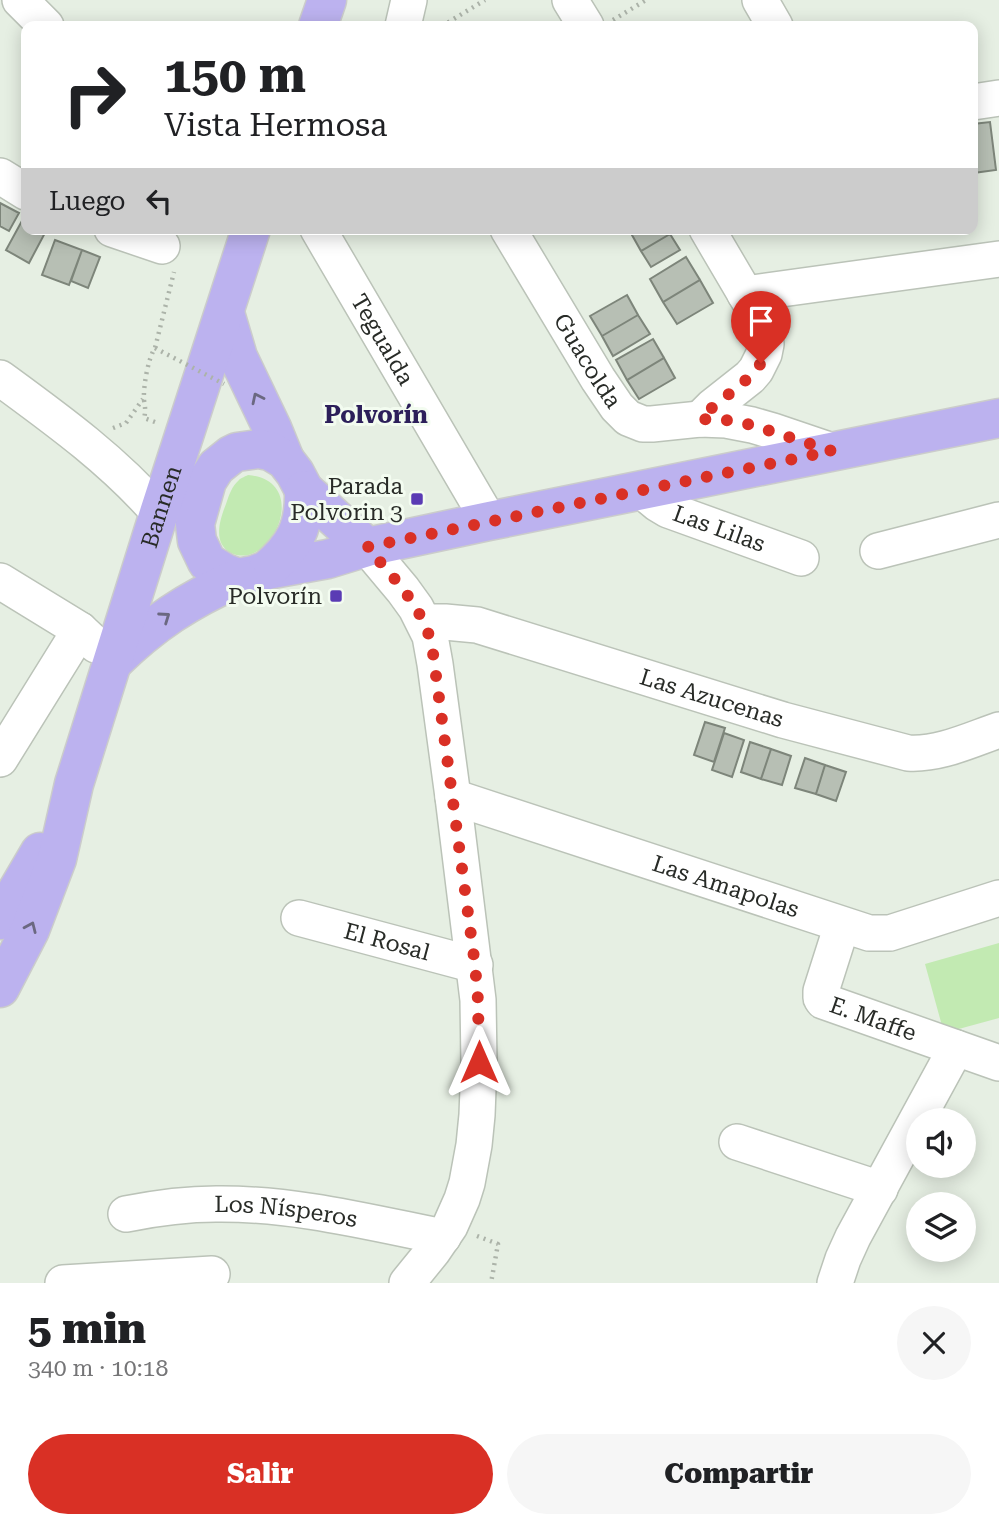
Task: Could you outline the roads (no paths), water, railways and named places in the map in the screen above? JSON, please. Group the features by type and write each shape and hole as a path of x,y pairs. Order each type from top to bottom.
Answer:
{"main road":[{"path":"320,21 327,0"},
{"name":"Bannen","path":"74,784 249,235"},
{"path":"113,662 152,626 174,611 204,593 253,574 283,557 298,534 304,505 283,467 272,428 238,357 225,313"},
{"path":"283,467 244,450 231,455 211,474 195,524 197,541 203,556 215,568 253,574 489,521 999,418"},
{"path":"185,433 227,434 246,441 283,467 367,547"},
{"path":"159,513 203,556"},
{"path":"0,920 48,838 74,784"},
{"path":"0,988 30,930 44,895 57,859 74,784"}],"street":[{"path":"20,0 41,21"},
{"path":"404,21 409,0"},
{"path":"570,0 583,21"},
{"path":"760,0 772,21"},
{"path":"978,101 999,98"},
{"path":"0,176 21,189"},
{"path":"129,235 162,247"},
{"name":"Tegualda","path":"322,235 489,521"},
{"name":"Guacolda","path":"512,235 622,414 643,424 700,419 726,420 752,425 832,451"},
{"path":"700,419 750,377 761,363 766,344 761,321 711,235"},
{"path":"745,294 999,260"},
{"path":"0,378 94,449 126,477 159,513"},
{"name":"Las Lilas","path":"641,490 668,510 801,558"},
{"path":"878,551 999,520"},
{"path":"367,547 403,590 424,622 432,646 478,1000 479,1062 474,1145 467,1183 447,1231 407,1283"},
{"path":"0,581 79,630 113,662"},
{"name":"Las Azucenas","path":"424,622 477,625 794,724 908,753 939,750 999,730"},
{"path":"0,759 79,630"},
{"name":"Las Amapolas","path":"453,797 869,933 890,933 999,898"},
{"name":"El Rosal","path":"299,919 475,965"},
{"name":"E. Maffe","path":"842,925 821,991 823,1002 999,1063"},
{"path":"835,1283 853,1237 956,1048"},
{"path":"737,1142 880,1189"},
{"name":"Los Nísperos","path":"126,1214 217,1203 313,1211 447,1231"},
{"path":"63,1283 212,1274"}],"place":[{"name":"Parada Polvorin 3","path":"417,499"},
{"name":"Polvorín","path":"336,596"}],"district":[{"name":"Polvorín","path":"376,415"}]}
